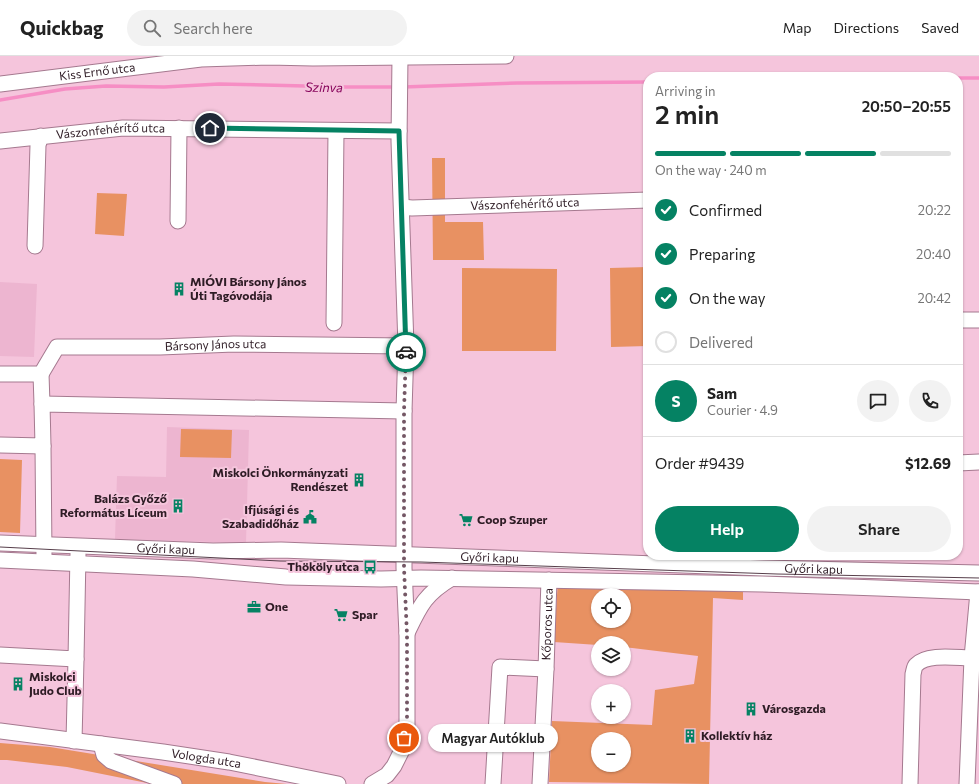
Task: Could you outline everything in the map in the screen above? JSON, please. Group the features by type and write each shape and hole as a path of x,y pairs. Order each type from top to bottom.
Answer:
{"street":[{"name":"Kiss Ernő utca","path":"0,84 169,60 201,58 506,56"},
{"path":"374,784 386,775 394,766 402,750 407,727 407,635 404,578 404,411 406,346 399,131 400,57"},
{"name":"Vászonfehérítő utca","path":"0,141 124,128 399,131"},
{"name":"Vászonfehérítő utca","path":"178,221 179,128"},
{"path":"334,322 336,131"},
{"name":"Vászonfehérítő utca","path":"35,246 38,145 41,136"},
{"name":"Vászonfehérítő utca","path":"402,207 420,208 643,200"},
{"path":"963,320 979,320"},
{"name":"Bársony János utca","path":"44,562 42,374 57,347 160,347 234,344 406,346"},
{"path":"0,374 42,374"},
{"path":"42,404 404,411"},
{"path":"0,445 43,446"},
{"path":"963,463 979,462"},
{"name":"Győri kapu","path":"0,543 213,551 281,550 643,558"},
{"path":"74,741 78,547"},
{"name":"Győri kapu","path":"0,560 193,569 286,576 380,579 452,578 549,580 979,592"},
{"name":"Győri kapu","path":"724,560 777,561 979,573"},
{"path":"777,561 777,586"},
{"path":"407,635 419,608 432,591 452,578"},
{"name":"Kőporos utca","path":"540,784 549,580"},
{"path":"967,784 972,658 979,592"},
{"path":"0,656 76,659"},
{"path":"910,784 913,674 915,666 923,660 933,657 972,658"},
{"name":"Kőporos utca","path":"493,784 500,667 546,669"},
{"name":"Vologda utca","path":"0,731 229,762 338,784"},
{"path":"101,744 104,755 111,761 174,784"}],"shaded area":[{"path":"432,158 445,158 445,222 483,222 484,260 433,260"},
{"path":"97,193 127,194 124,236 95,234"},
{"path":"643,267 643,346 611,347 610,268"},
{"path":"462,268 557,269 556,351 462,351"},
{"path":"0,282 37,284 34,357 0,356"},
{"path":"167,427 249,430 246,543 115,539 117,476 166,477"},
{"path":"181,429 232,430 231,458 180,457"},
{"path":"0,459 22,460 20,533 0,532"},
{"path":"558,580 743,591 743,600 713,598 709,784 549,782 552,721 591,723 591,724 652,725 655,690 694,684 698,656 631,648 631,636 591,636 591,645 554,642"},
{"path":"0,743 50,747 265,782 287,784 152,784 67,767 0,760"}],"waterway":[{"name":"Szinva","path":"963,78 979,78"},
{"name":"Szinva","path":"403,87 517,83 643,82"},
{"name":"Szinva","path":"0,100 65,89 106,86 164,87 219,84 397,87"}],"tram line":[{"path":"0,547 280,561 421,562 777,574 979,578"}],"way so far":[{"path":"404,738 407,727 407,635 404,568 404,411 406,352"}],"place":[{"name":"MIÓVI Bársony János Úti Tagóvodája","path":"179,289"},
{"name":"Miskolci Önkormányzati Rendészet","path":"359,480"},
{"name":"Balázs Győző Református Líceum","path":"178,506"},
{"name":"Ifjúsági és Szabadidőház","path":"310,517"},
{"name":"Coop Szuper","path":"466,520"},
{"name":"Thököly utca","path":"370,567"},
{"name":"One","path":"254,607"},
{"name":"Spar","path":"341,615"},
{"name":"Miskolci Judo Club","path":"18,684"},
{"name":"Városgazda","path":"751,709"},
{"name":"Kollektív ház","path":"690,736"},
{"name":"Magyar Autóklub","path":"404,738"}],"route":[{"path":"210,128 399,131 406,352"}]}
